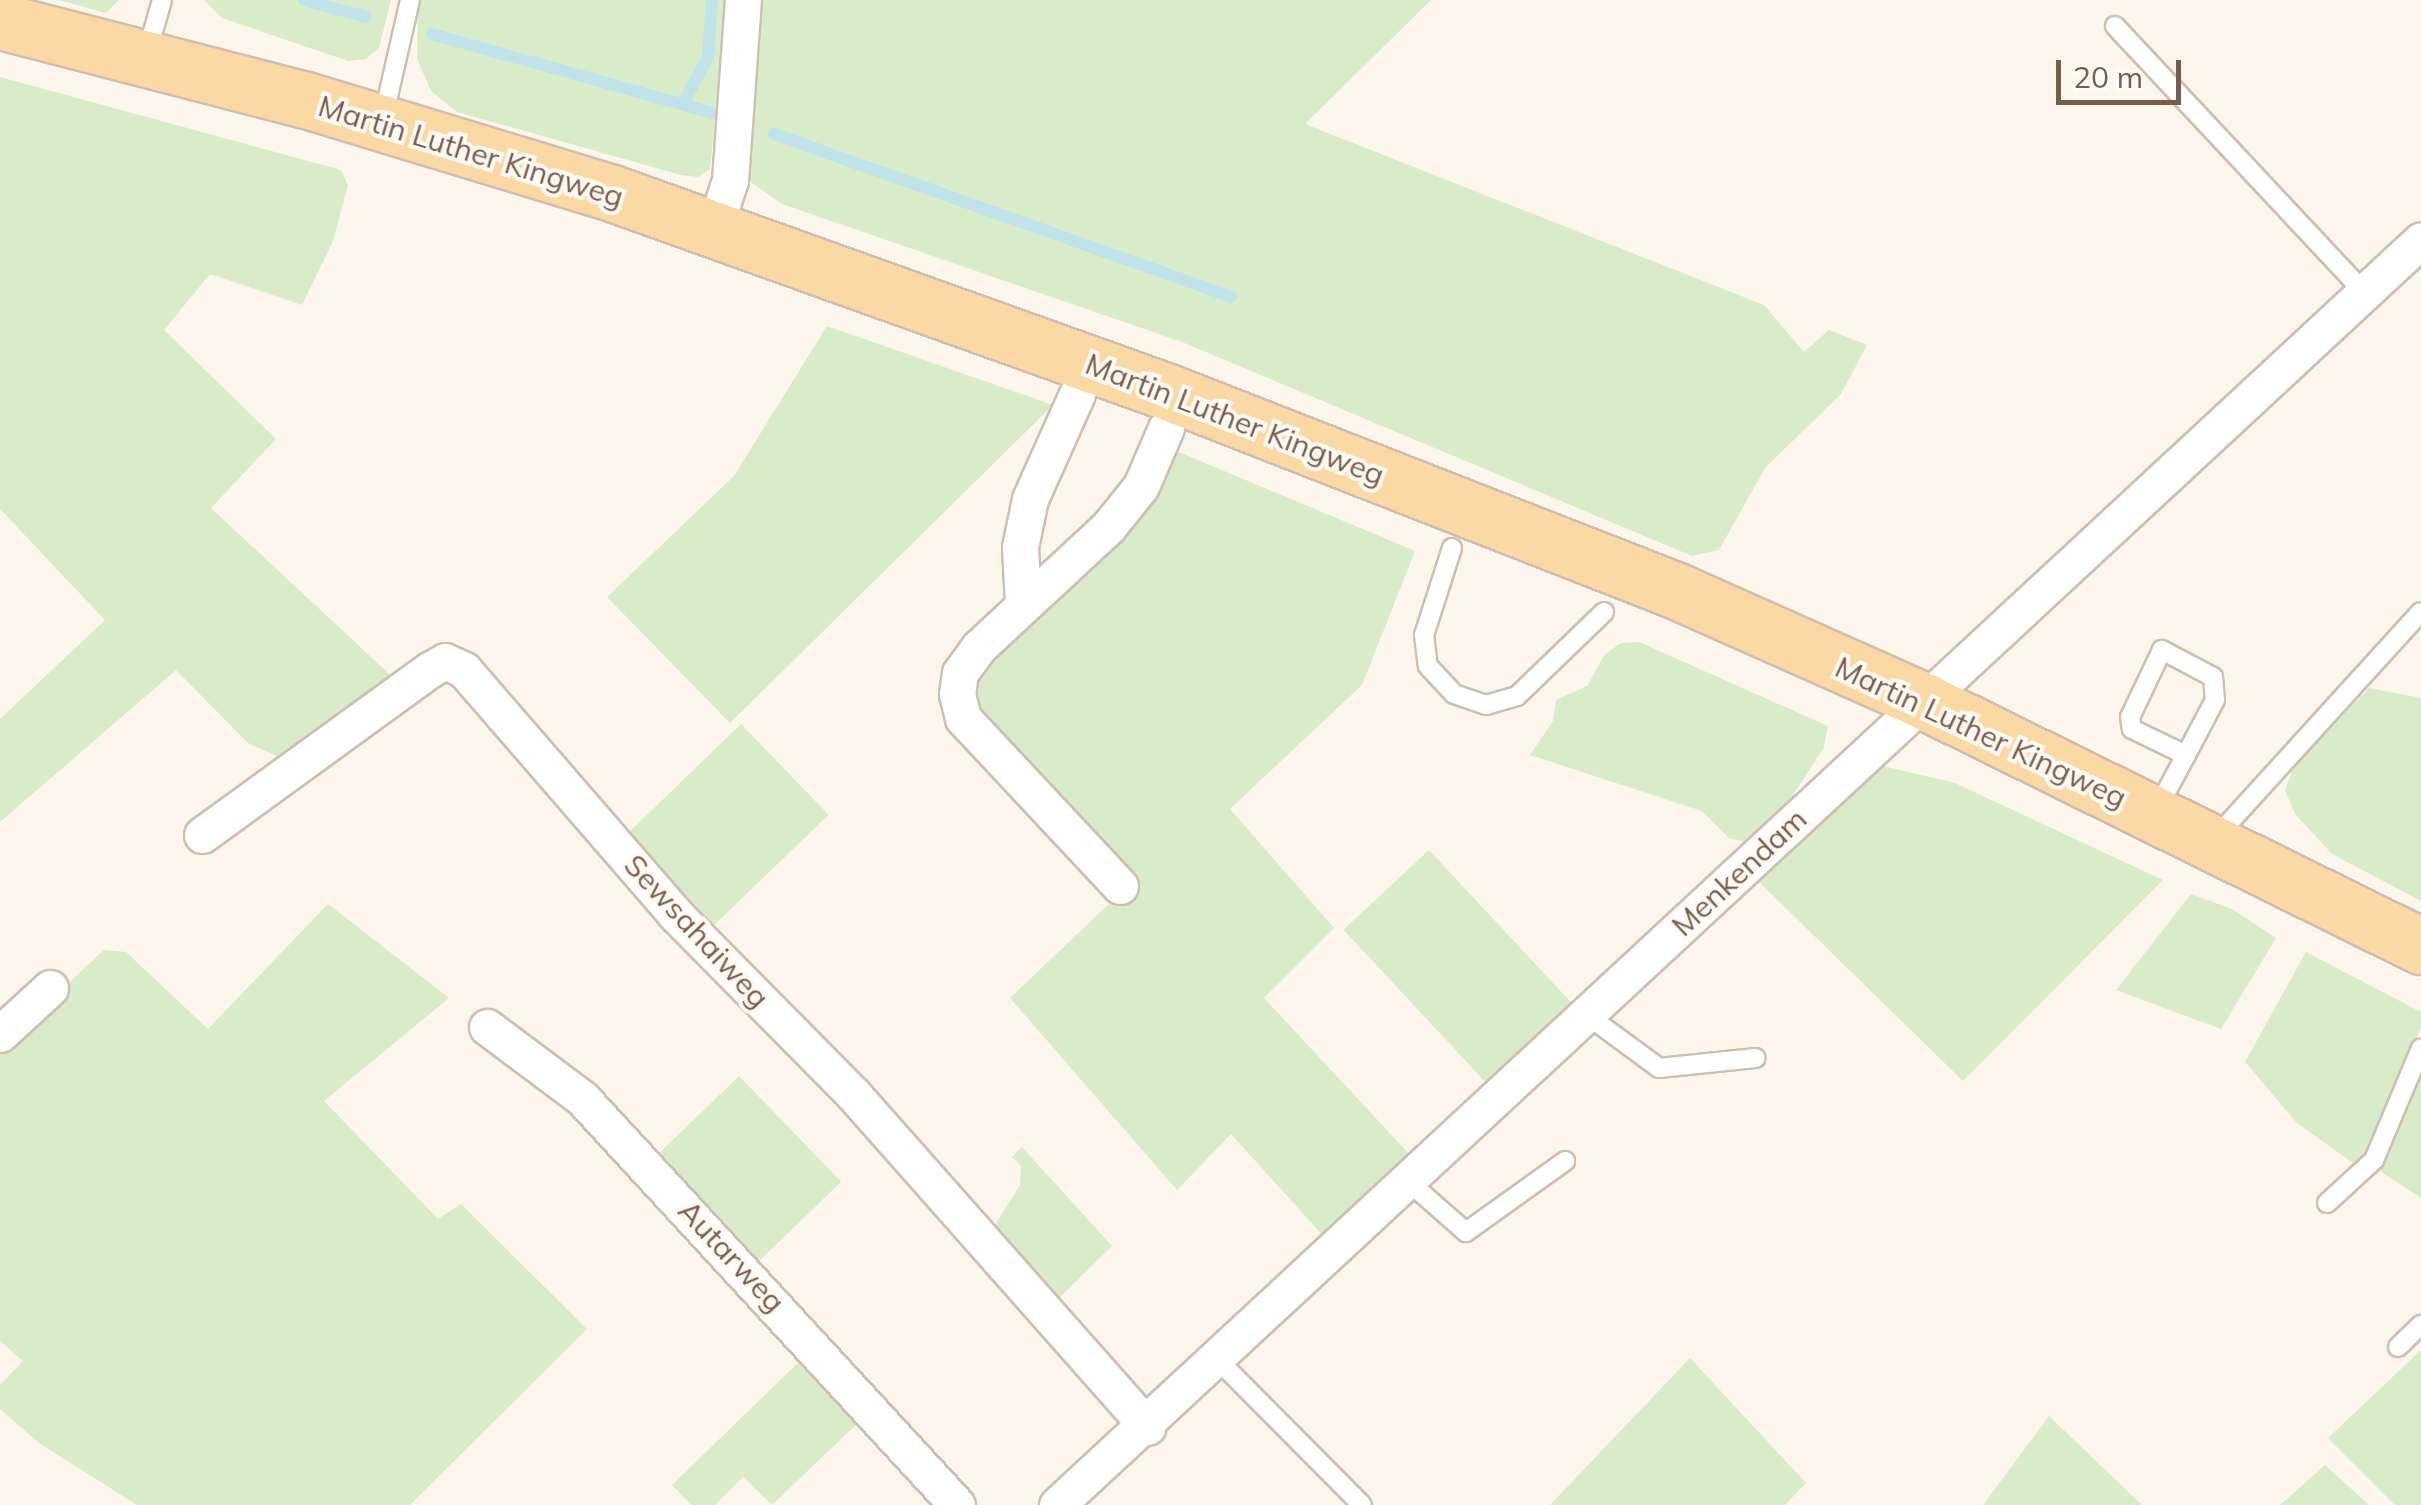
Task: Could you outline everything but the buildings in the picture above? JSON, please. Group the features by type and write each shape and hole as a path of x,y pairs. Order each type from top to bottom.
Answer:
{"main road":[{"name":"Martin Luther Kingweg","path":"0,21 382,123 714,228 1186,398 1677,591 1926,702 2421,946"}],"street":[{"path":"714,228 730,180 743,0"},
{"name":"Menkendam","path":"1057,1505 1148,1427 1884,731 1926,702 2421,240"},
{"path":"1023,604 1020,547 1030,499 1077,394"},
{"path":"1120,886 963,718 960,673 1023,604 1110,526 1141,486 1166,428"},
{"name":"Sewsahaiweg","path":"202,835 429,670 446,661 464,670 675,914 854,1094 1148,1427"},
{"path":"0,1034 50,988"},
{"name":"Autarweg","path":"488,1027 582,1098 956,1505"}],"lane":[{"path":"146,59 162,0"},
{"path":"382,123 410,0"},
{"path":"2115,26 2364,292"},
{"path":"1452,548 1424,635 1428,666 1454,694 1486,705 1517,696 1604,612"},
{"path":"2212,842 2421,612"},
{"path":"2154,814 2186,755 2215,689 2212,678 2162,650 2130,717 2132,729 2186,755"},
{"path":"1587,1015 1659,1068 1755,1058"},
{"path":"2327,1203 2374,1160 2421,1048"},
{"path":"1409,1182 1466,1232 1565,1161"},
{"path":"2398,1347 2421,1326"},
{"path":"1218,1360 1362,1505"}],"green space":[{"path":"59,0 119,0 106,13"},
{"path":"204,0 391,0 379,48 366,59 348,61 222,18"},
{"path":"418,0 727,0 710,169 698,177 681,175 457,112 431,91 417,59"},
{"path":"757,0 1431,0 1305,124 1764,305 1804,352 1829,330 1867,345 1841,394 1765,468 1719,550 1692,556 1182,342 782,204 752,183 743,167"},
{"path":"0,77 341,170 348,185 333,241 302,305 210,274 164,330 276,439 211,508 401,685 294,764 248,743 176,670 0,822 0,719 105,620 0,509"},
{"path":"827,326 1053,405 730,723 607,597 734,476"},
{"path":"1167,447 1415,551 1362,685 1230,809 1334,928 1264,998 1411,1156 1326,1239 1231,1134 1177,1190 1010,998 1132,882 976,724 971,672"},
{"path":"1639,642 1828,726 1824,747 1783,811 1751,843 1729,838 1702,811 1530,755 1553,721 1556,700 1587,686 1605,654 1621,643"},
{"path":"2369,688 2421,698 2421,901 2332,854 2295,814 2285,790 2293,768"},
{"path":"741,724 829,815 713,926 626,835"},
{"path":"1883,766 1955,783 2163,880 1963,1081 1756,879 1862,773"},
{"path":"1429,850 1573,1004 1487,1084 1343,930"},
{"path":"2191,894 2232,909 2276,938 2221,1029 2116,990"},
{"path":"328,904 449,998 324,1101 438,1219 461,1204 587,1329 410,1505 137,1505 39,1443 0,1409 0,1385 23,1361 0,1341 0,1047 104,950 126,952 208,1029"},
{"path":"2306,952 2421,1012 2421,1027 2369,1159 2357,1166 2297,1123 2245,1062"},
{"path":"2421,1074 2421,1198 2380,1171"},
{"path":"739,1076 841,1182 756,1264 654,1158"},
{"path":"1022,1147 1112,1246 1051,1306 991,1231 1020,1185 1021,1166 1012,1157"},
{"path":"2421,1350 2421,1505 2395,1505 2328,1438"},
{"path":"807,1354 865,1416 772,1505 743,1477 715,1505 691,1505 672,1485"},
{"path":"1690,1358 1806,1483 1785,1505 1550,1505"},
{"path":"2049,1416 2142,1505 1983,1505"},
{"path":"2325,1465 2369,1505 2280,1505"}],"waterway":[{"path":"304,0 366,17"},
{"path":"684,102 708,57 712,0"},
{"path":"432,34 713,113"},
{"path":"774,134 1231,297"}]}
